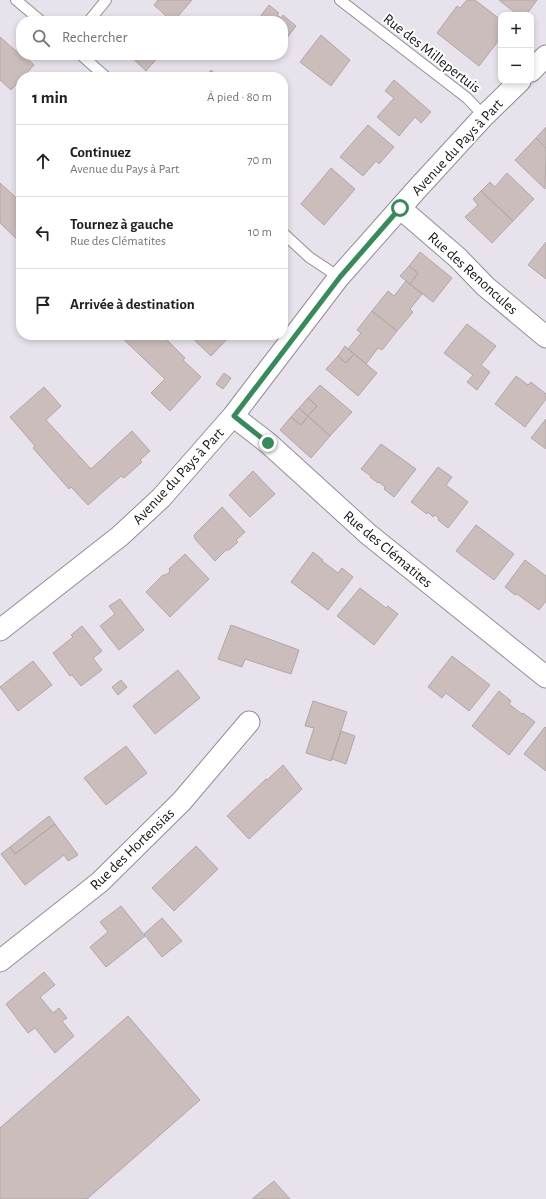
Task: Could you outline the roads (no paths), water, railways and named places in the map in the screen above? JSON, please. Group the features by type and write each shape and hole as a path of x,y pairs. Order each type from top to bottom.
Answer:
{"street":[{"path":"534,68 546,56"},
{"name":"Avenue du Pays à Part","path":"0,630 120,536 161,498 234,416 340,277 400,208 484,116 517,84"},
{"name":"Rue des Renoncules","path":"400,208 458,258 485,286 546,337"},
{"name":"Rue des Clématites","path":"234,416 268,443 368,534 546,677"},
{"name":"Rue des Hortensias","path":"0,961 100,882 182,801 248,722"}],"lane":[{"path":"16,0 35,16"},
{"path":"93,16 106,0"},
{"name":"Rue des Millepertuis","path":"340,0 467,98 484,116"},
{"path":"87,60 100,72"},
{"path":"288,238 309,257 340,277"}]}
